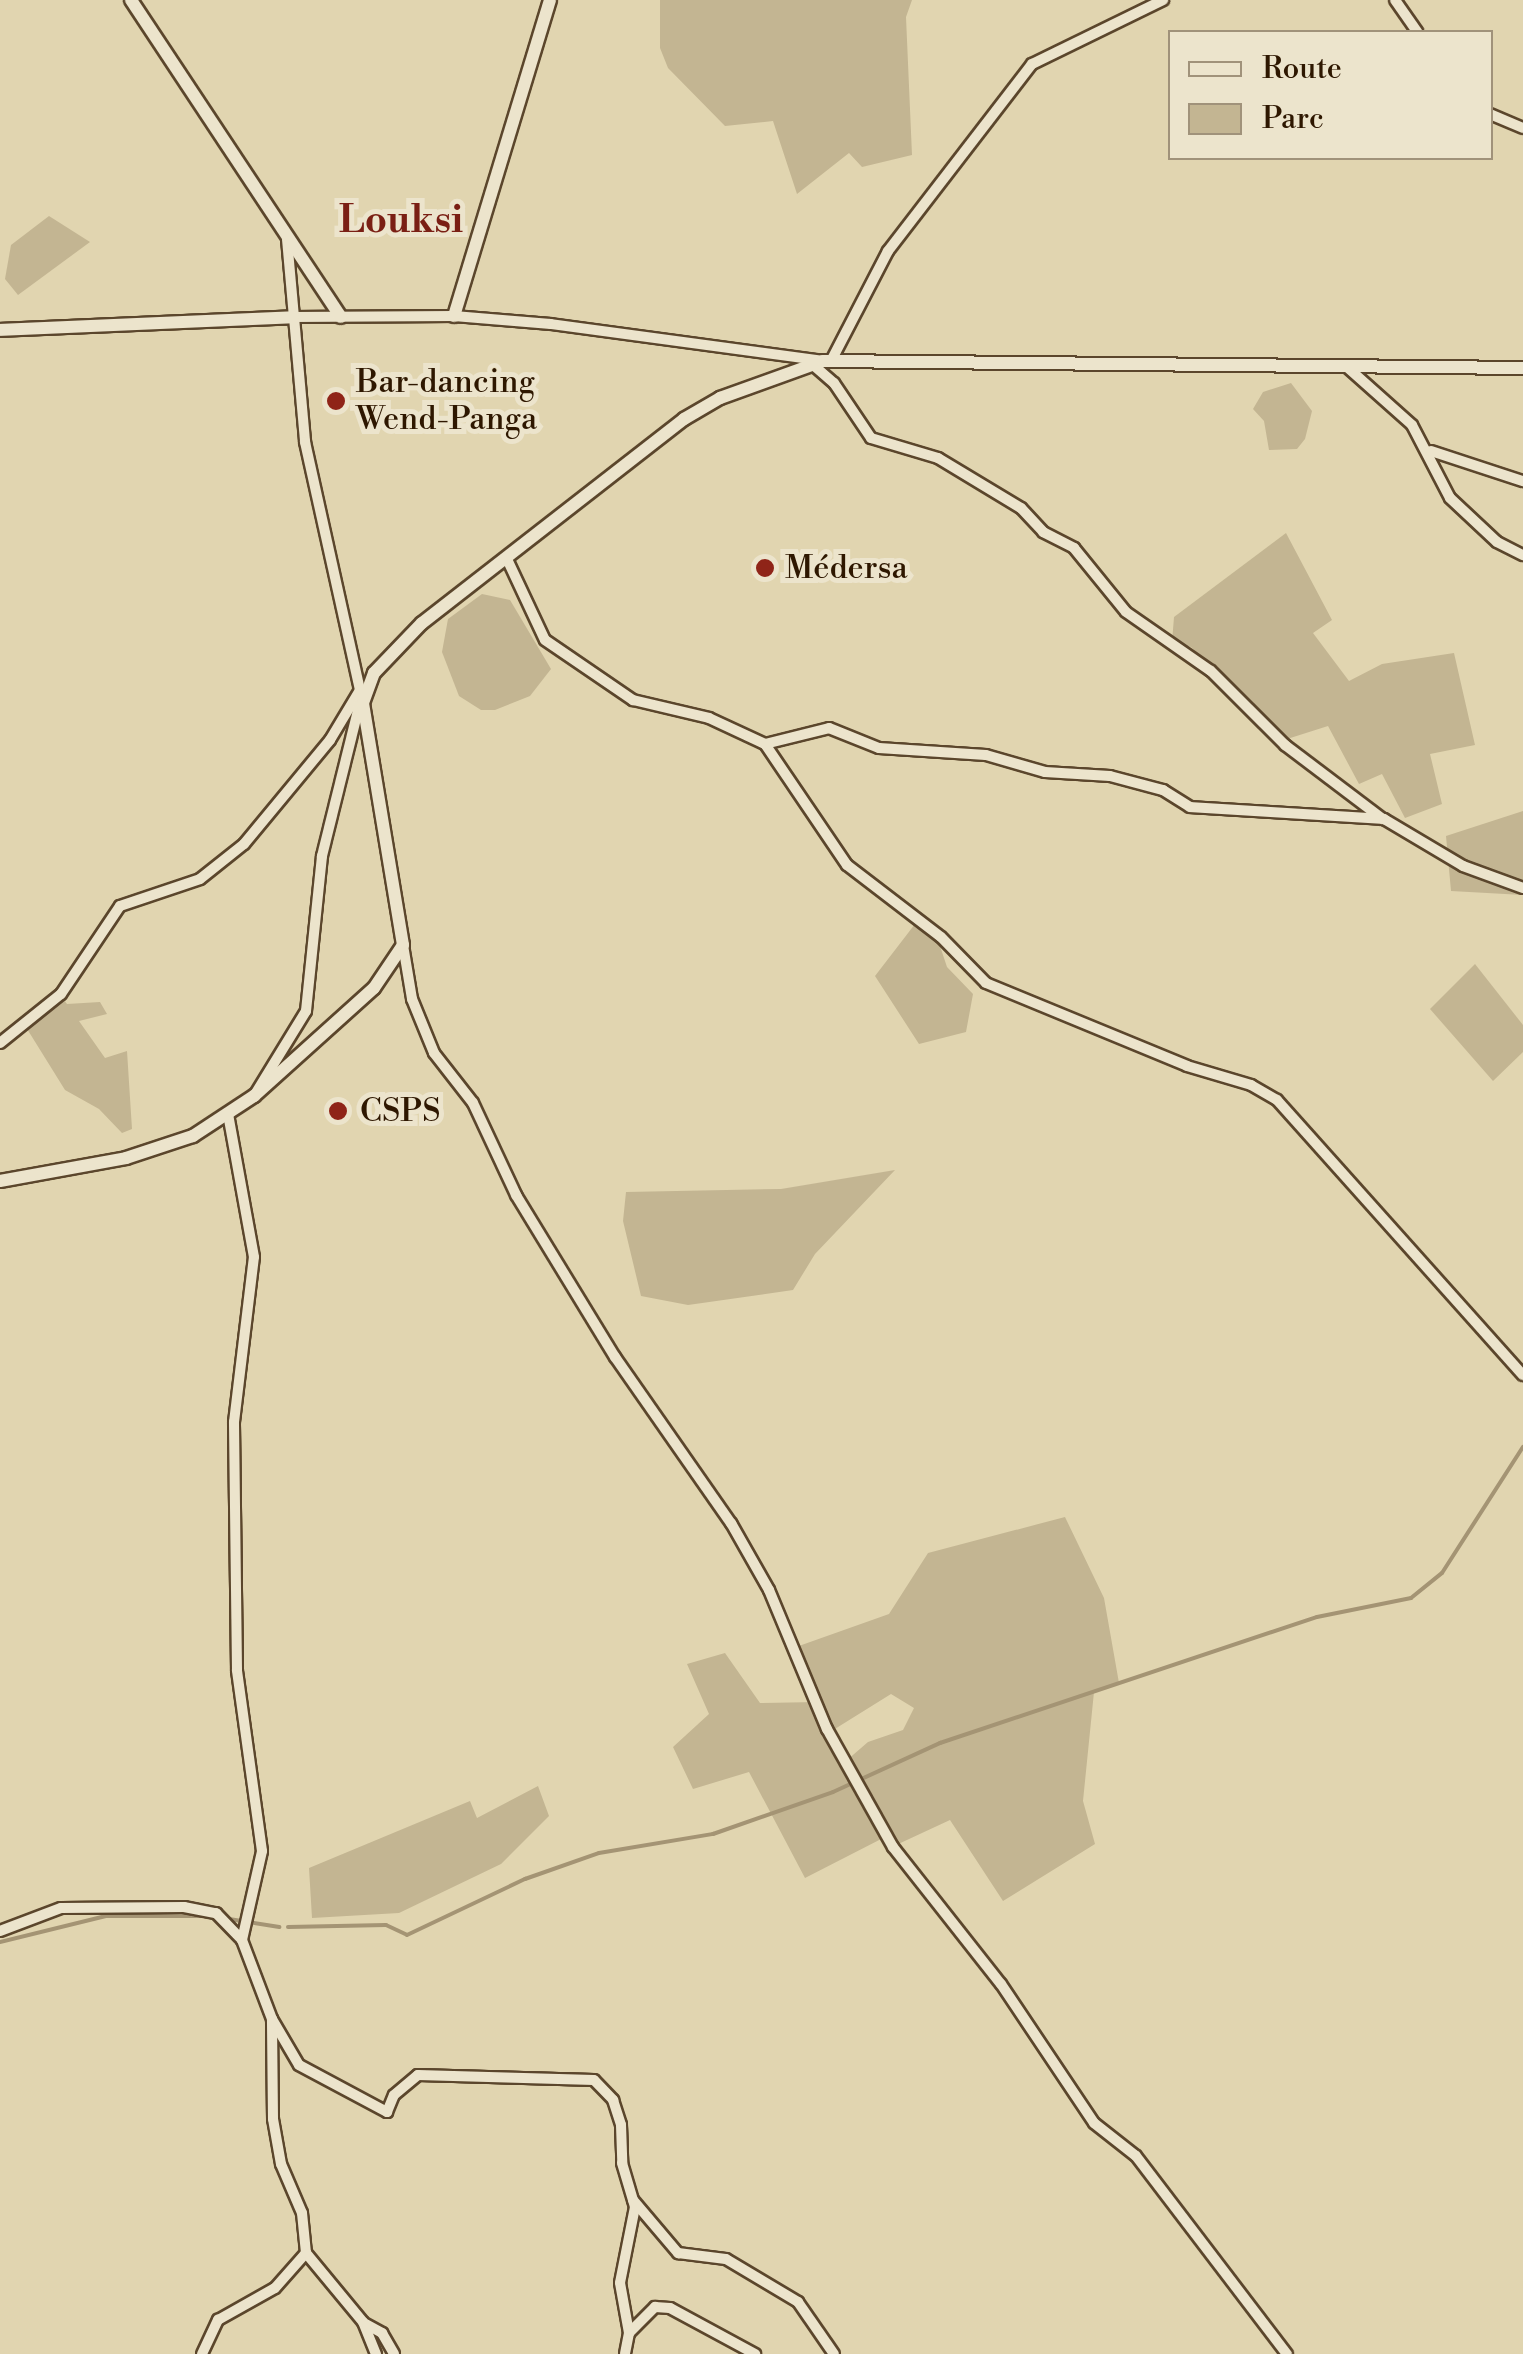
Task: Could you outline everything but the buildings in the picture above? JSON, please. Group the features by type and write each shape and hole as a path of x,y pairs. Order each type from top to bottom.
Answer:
{"street":[{"path":"131,0 285,228 340,317"},
{"path":"454,316 550,0"},
{"path":"0,1042 61,994 120,906 200,879 244,844 330,740 386,656 684,419 745,385 822,362 888,251 1032,64 1163,0"},
{"path":"1395,0 1416,30"},
{"path":"1493,115 1523,128"},
{"path":"285,228 305,442 361,697 412,999 434,1053 473,1103 516,1195 616,1357 731,1523 769,1590 827,1729 893,1847 1001,1984 1094,2124 1136,2156 1284,2354"},
{"path":"0,330 293,317 454,316 822,362 1523,368"},
{"path":"822,362 871,438 938,458 1021,508 1043,532 1074,548 1126,612 1211,670 1285,744 1384,819 1463,866 1523,888"},
{"path":"1346,366 1390,402 1431,450 1450,498 1497,542 1523,555"},
{"path":"1431,450 1523,480"},
{"path":"507,559 546,640 634,700 709,718 766,744 846,865 890,904 941,936 986,983 1276,1100 1521,1369"},
{"path":"254,1096 306,1012 322,856 361,697"},
{"path":"766,744 829,728 879,748 986,755 1045,772 1110,776 1163,790 1190,807 1384,819"},
{"path":"0,1181 161,1150 228,1114 349,1014 393,967 403,945"},
{"path":"228,1114 254,1271 234,1422 237,1670 262,1851 242,1940"},
{"path":"0,1931 60,1908 184,1907 216,1912 242,1940 272,2018 298,2065 386,2112 402,2085 418,2075 594,2080 613,2100 622,2125 622,2162 634,2200 678,2253 726,2259 798,2302 834,2354"},
{"path":"272,2018 273,2119 281,2164 302,2213 306,2253 363,2322 376,2354"},
{"path":"624,2354 629,2333 620,2283 634,2200"},
{"path":"202,2354 218,2320 275,2288 306,2253"},
{"path":"629,2333 655,2308 670,2308 755,2354"},
{"path":"363,2322 382,2333 394,2354"}],"green space":[{"path":"660,0 912,0 906,17 912,155 862,167 849,153 797,194 773,121 725,126 668,68 660,48"},
{"path":"49,216 90,242 18,295 5,279 11,245"},
{"path":"1291,383 1312,411 1305,439 1297,449 1269,450 1264,421 1253,409 1263,392"},
{"path":"1286,533 1332,620 1313,633 1349,681 1382,664 1454,653 1475,745 1430,754 1442,804 1405,818 1382,774 1359,784 1328,726 1284,740 1191,647 1172,642 1174,617"},
{"path":"482,594 510,600 551,669 530,696 495,710 481,710 459,696 442,652 448,619"},
{"path":"1523,811 1523,895 1451,891 1446,836"},
{"path":"915,924 937,937 947,967 973,994 966,1032 919,1044 875,976"},
{"path":"1475,964 1523,1025 1523,1052 1493,1081 1430,1009"},
{"path":"60,995 67,1004 100,1002 107,1014 79,1021 105,1058 127,1051 132,1129 122,1133 99,1109 65,1090 24,1024"},
{"path":"895,1170 815,1254 793,1290 688,1305 641,1296 623,1221 626,1192 781,1189"},
{"path":"1065,1517 1104,1598 1119,1683 1094,1692 1083,1801 1095,1844 1003,1901 950,1820 894,1846 887,1836 805,1878 749,1772 693,1789 673,1747 709,1714 687,1664 725,1653 760,1703 818,1702 796,1647 889,1614 928,1553","holes":["891,1694 914,1708 903,1730 868,1742 846,1761 830,1732"]},
{"path":"538,1786 549,1816 501,1864 399,1913 312,1918 309,1868 470,1801 477,1818"}],"waterway":[{"path":"288,1927 386,1925 407,1935 525,1879 599,1853 713,1834 833,1792 940,1743 1317,1617 1411,1598 1442,1573 1523,1447"},
{"path":"0,1942 106,1916 209,1916"},
{"path":"229,1919 279,1927"}],"place":[{"name":"Bar-dancing Wend-Panga","path":"336,401"},
{"name":"Médersa","path":"765,568"},
{"name":"CSPS","path":"338,1111"}],"district":[{"name":"Louksi","path":"401,221"}]}
